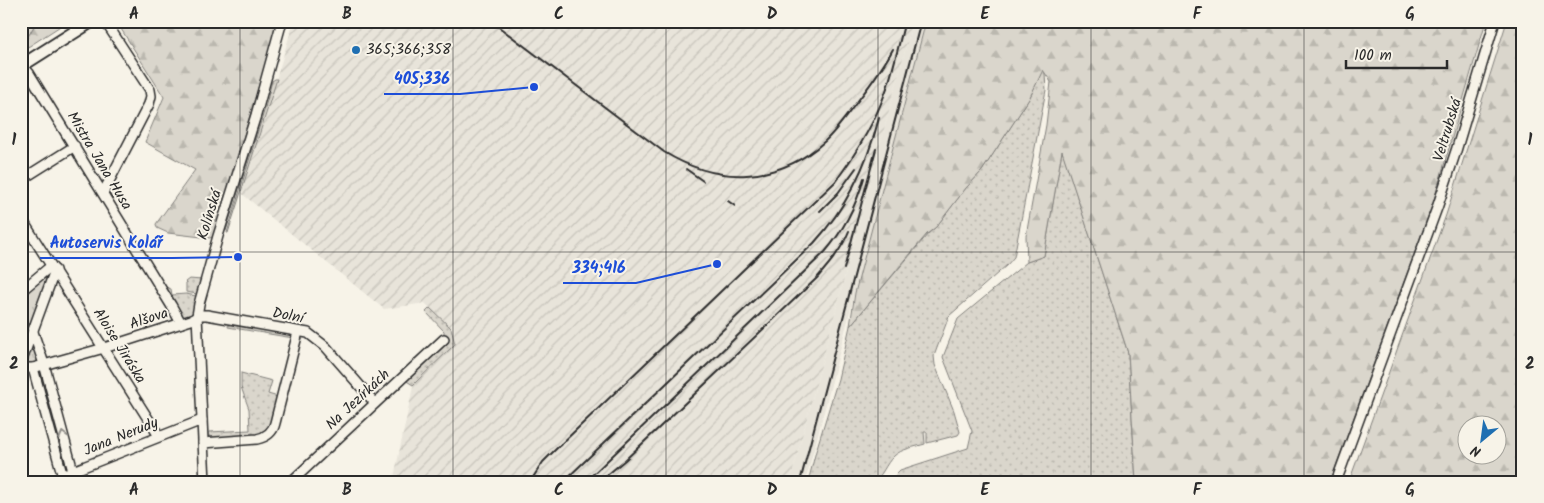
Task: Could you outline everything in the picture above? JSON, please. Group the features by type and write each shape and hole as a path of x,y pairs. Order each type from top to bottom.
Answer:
{"main road":[{"path":"22,66 92,21"}],"street":[{"path":"103,193 149,104 151,96 150,90 105,21"},
{"name":"Kolínská","path":"205,482 202,443 199,304 256,115 282,21"},
{"name":"Veltrubská","path":"1336,482 1424,245 1456,151 1495,21"},
{"name":"Mistra Jana Husa","path":"22,66 29,73 75,146 172,305 181,323"},
{"path":"21,180 75,146"},
{"name":"Aloise Jiráska","path":"21,218 158,436"},
{"path":"21,291 53,268"},
{"path":"21,363 53,268"},
{"name":"Dolní","path":"198,316 207,315 308,333 326,347 375,403"},
{"name":"Alšova","path":"21,368 33,368 104,348 192,320 198,316"},
{"path":"32,332 44,364 76,482"},
{"path":"202,443 257,439 272,430 298,332"},
{"name":"Na Jezírkách","path":"291,482 444,339"},
{"path":"33,368 63,479"},
{"name":"Jana Nerudy","path":"52,482 63,479 73,471 202,420"}],"shaded area":[{"path":"294,21 913,21 790,482 393,482 414,382 450,328 425,303 384,309 241,193"},
{"path":"913,21 926,21 816,442 805,482 790,482"}],"green space":[{"path":"21,21 37,21 25,42 28,47 21,50"},
{"path":"37,21 68,21 28,47 25,42"},
{"path":"116,21 278,21 214,236 210,238 168,233 157,228 156,224 195,170 145,142 164,97"},
{"path":"926,21 1486,21 1433,203 1330,482 1136,482 1128,353 1062,151 1044,256 1027,262 1026,236 1046,125 1051,82 1043,70 1029,99 982,171 850,326 855,293"},
{"path":"1507,21 1523,21 1523,482 1349,482 1446,215"},
{"path":"1043,69 1046,90 1014,257 949,316 934,356 935,365 954,411 960,432 958,435 927,443 927,432 924,432 925,444 897,454 873,482 808,482 838,379 850,326 982,171 1029,99"},
{"path":"277,79 227,233 272,81"},
{"path":"270,82 226,231 224,230 267,85"},
{"path":"1062,150 1128,353 1136,482 888,482 900,470 968,448 972,431 943,357 958,319 1027,262 1044,256"},
{"path":"43,275 47,282 21,351 21,294"},
{"path":"189,279 202,280 197,294 186,292 185,282"},
{"path":"165,287 171,289 172,295 186,294 196,296 194,311 189,318 183,318"},
{"path":"430,308 451,328 455,344 413,385 405,380 438,344 435,341 444,333 426,312"},
{"path":"229,321 293,332 293,338 228,327"},
{"path":"33,344 39,362 30,364 25,361"},
{"path":"42,369 69,468 65,471 36,371"},
{"path":"241,373 272,381 268,394 278,397 274,420 265,434 211,439 209,432 250,430 249,409 241,387"}],"railway":[{"path":"491,21 664,152 684,163 726,174 747,175 767,172 787,166 807,155 825,141 838,127 876,76 893,49"},
{"path":"530,482 543,462 555,450 835,182 877,113 892,72 905,21"},
{"path":"800,482 921,21"},
{"path":"563,482 814,243 836,215 854,185 862,169 879,118"},
{"path":"844,269 876,149"},
{"path":"820,211 838,193 856,168"},
{"path":"686,169 703,181"},
{"path":"585,482 825,252 849,217 864,178"},
{"path":"728,201 735,206"},
{"path":"599,482 625,460 817,278 839,250 849,231"}],"place":[{"name":"365;366;358","path":"356,50"},
{"name":"405;336","path":"534,87"},
{"name":"Autoservis Kolář","path":"238,257"},
{"name":"334;416","path":"717,264"}]}
